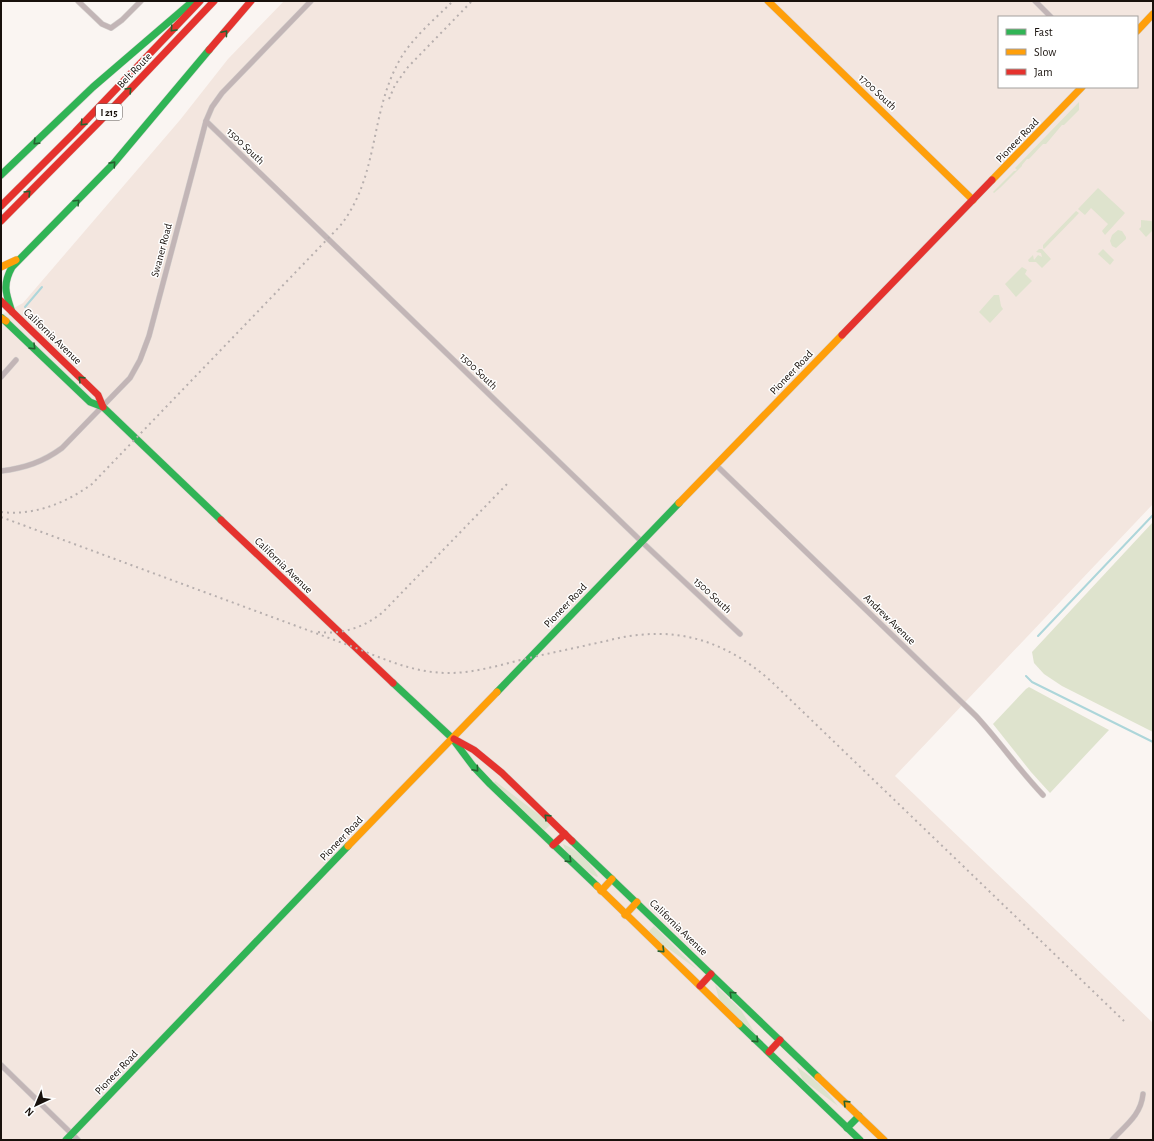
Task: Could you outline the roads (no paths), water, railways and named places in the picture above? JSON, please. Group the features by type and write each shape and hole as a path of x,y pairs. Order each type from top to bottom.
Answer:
{"main road":[{"path":"1,175 93,87 193,1"},
{"name":"Belt Route","path":"1,206 80,127 200,1"},
{"name":"Belt Route","path":"1,221 100,121 214,1"},
{"path":"12,312 7,300 5,285 10,270 19,259 114,163 252,1"},
{"name":"1700 South","path":"768,1 972,200"},
{"path":"1138,30 1153,14"},
{"name":"Pioneer Road","path":"66,1140 452,738 1081,88"},
{"path":"1,267 19,259"},
{"name":"California Avenue","path":"1,301 98,395 103,407"},
{"name":"California Avenue","path":"3,318 90,402 103,407 338,632 452,738 481,775 860,1140"},
{"name":"California Avenue","path":"452,738 474,750 493,764 884,1140"},
{"path":"553,845 565,834"},
{"path":"601,891 612,879"},
{"path":"625,915 637,902"},
{"path":"700,986 711,974"},
{"path":"769,1052 780,1040"},
{"path":"847,1128 859,1116"}],"street":[{"path":"78,1 102,24 110,28 122,20 140,1"},
{"name":"Swaner Road","path":"1,471 20,469 51,456 62,448 130,378 144,350 206,121 212,107 222,93 311,1"},
{"path":"1035,1 1050,16"},
{"name":"1500 South","path":"206,121 642,542 740,634"},
{"path":"1,376 16,360"},
{"name":"Andrew Avenue","path":"716,465 976,716 999,741 1016,765 1043,795"},
{"path":"1,1065 78,1140"},
{"path":"1112,1140 1138,1111 1142,1104 1143,1094"}],"waterway":[{"path":"25,307 42,287"},
{"path":"1038,636 1153,515"},
{"path":"1026,676 1032,682 1153,742"}],"railway":[{"path":"1,512 25,512 49,507 71,497 92,484 340,226 352,208 361,188 368,168 382,107 396,67 414,40 453,1"},
{"path":"389,99 395,85 408,67 472,1"},
{"path":"318,632 327,633 353,629 369,622 383,612 509,482"},
{"path":"1,517 390,661 424,671 459,673 479,670 627,636 639,635 658,634 694,638 727,651 758,670 772,682 1124,1021"}]}
